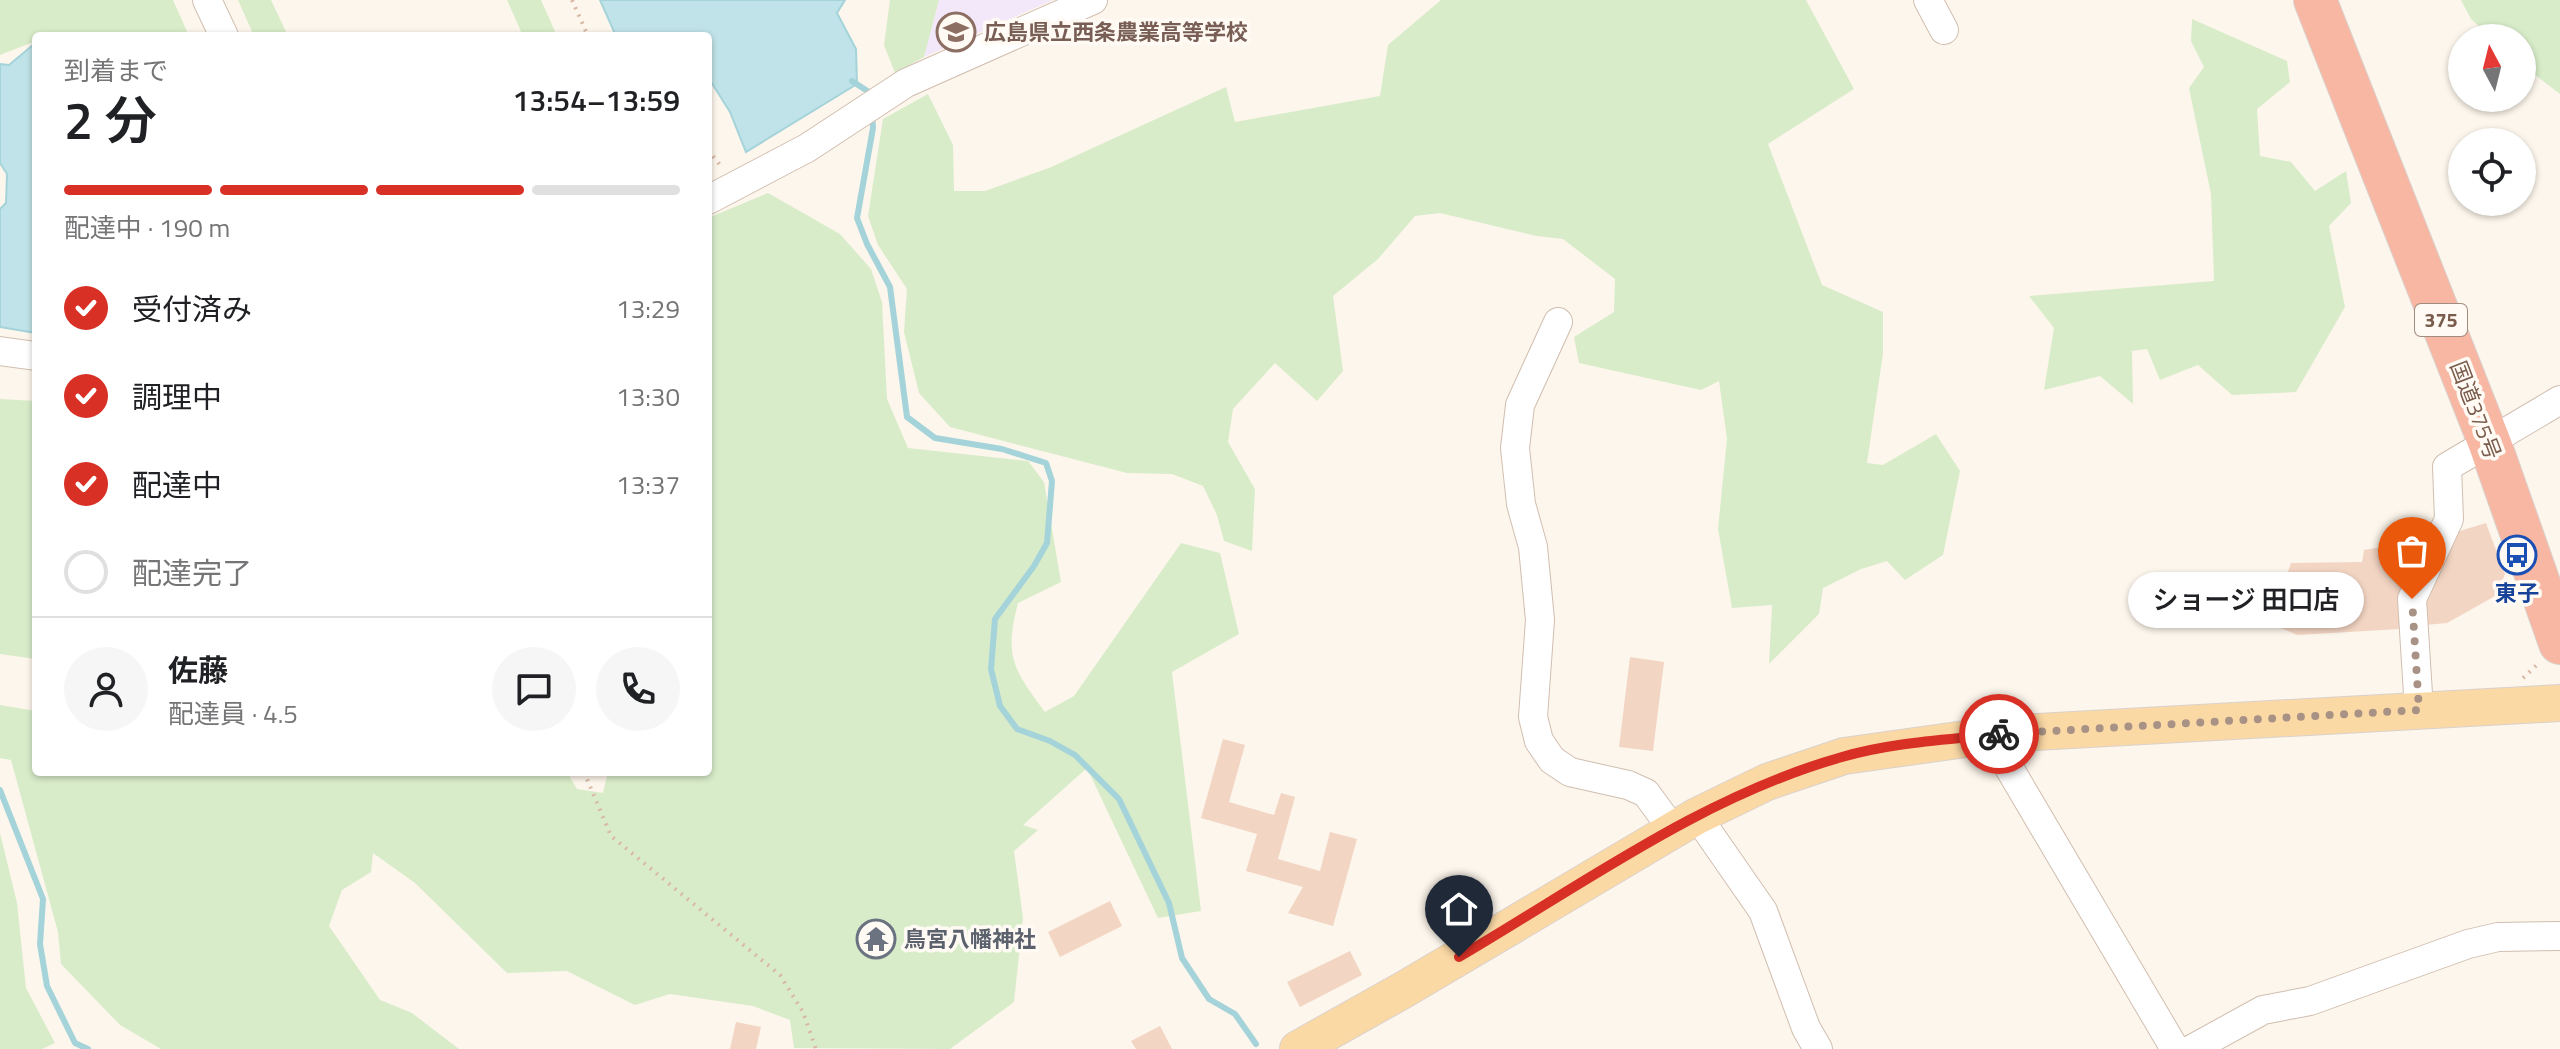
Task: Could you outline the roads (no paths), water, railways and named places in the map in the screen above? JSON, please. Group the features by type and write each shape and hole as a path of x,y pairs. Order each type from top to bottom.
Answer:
{"highway":[{"name":"国道375号","path":"2315,0 2490,444 2550,648"}],"main road":[{"path":"1298,1049 1685,823 1767,782 1844,756 2001,734 2560,703"}],"street":[{"path":"207,0 222,32"},
{"path":"712,198 807,148 906,83 1093,0"},
{"path":"1928,0 1944,30"},
{"path":"1558,322 1520,405 1515,448 1521,504 1533,547 1540,620 1533,717 1539,741 1552,760 1570,772 1628,785 1646,793 1685,823 1763,911 1806,1028 1818,1049"},
{"path":"0,351 32,355"},
{"path":"2419,710 2412,599 2449,519 2447,467 2560,400"},
{"path":"2001,734 2005,761 2175,1049"},
{"path":"2192,1049 2263,1010 2310,1001 2468,944 2498,937 2560,936"}],"water":[{"path":"600,0 845,0 837,13 856,49 857,84 746,152 730,112 712,83 712,32 614,32"},
{"path":"32,46 32,332 0,327 0,209 6,203 7,174 0,163 0,64 9,65"}],"waterway":[{"path":"852,81 872,94"},
{"path":"872,114 873,128 857,218 890,287 907,417 935,438 1002,449 1046,463 1052,481 1047,543 995,619 991,669 1000,706 1017,729 1050,741 1075,755 1119,799 1169,903 1182,958 1209,999 1235,1014 1256,1044"},
{"path":"0,790 43,899 40,944 47,986 75,1043 88,1049"}],"place":[{"name":"広島県立西条農業高等学校","path":"956,32"},
{"name":"東子","path":"2517,555"},
{"name":"ショージ 田口店","path":"2412,599"},
{"name":"鳥宮八幡神社","path":"876,939"}]}
